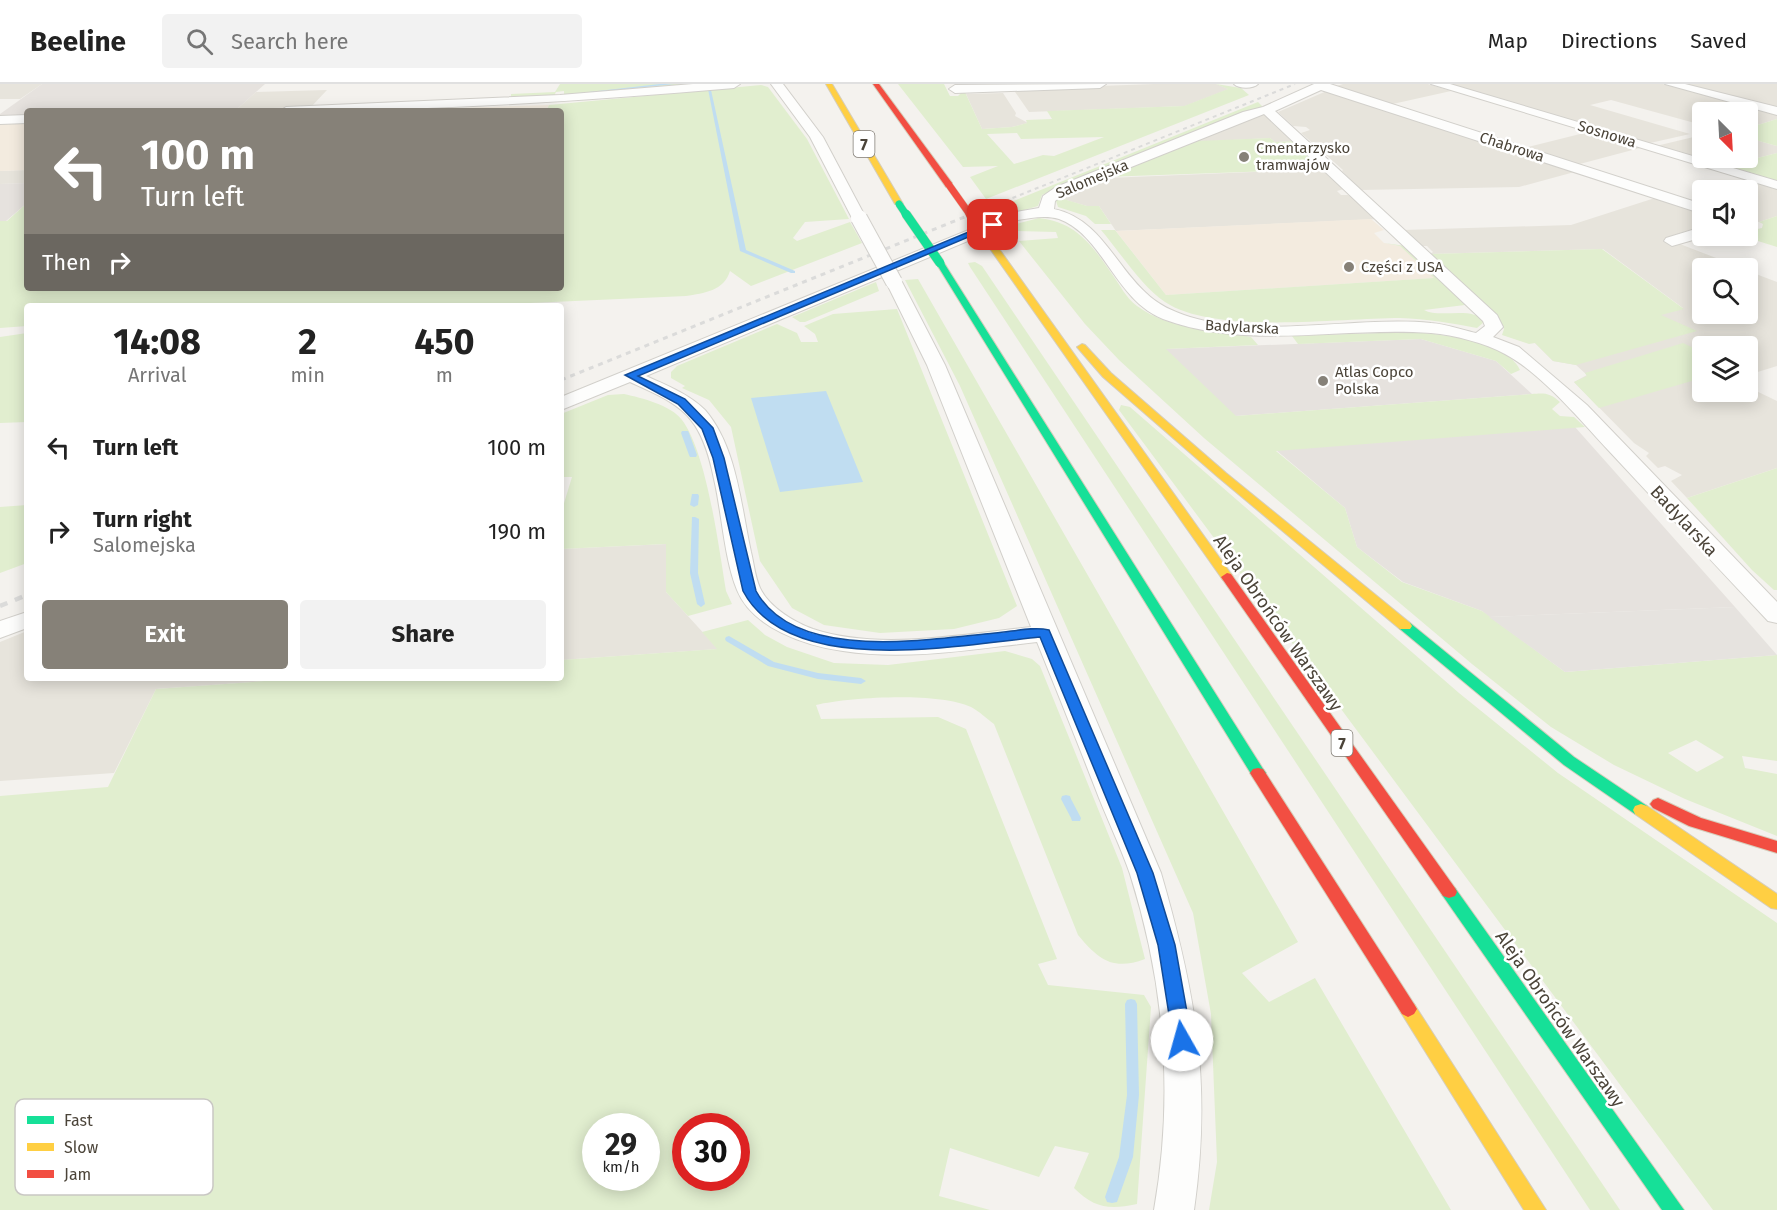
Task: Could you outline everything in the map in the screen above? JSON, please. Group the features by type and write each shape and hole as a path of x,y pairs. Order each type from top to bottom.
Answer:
{"main road":[{"name":"7","path":"829,84 899,204 940,262 1278,806 1536,1210"},
{"name":"Aleja Obrońców Warszawy","path":"876,84 1013,274 1114,422 1674,1210"},
{"path":"1013,274 1107,375 1222,475 1569,761 1777,903"},
{"path":"1569,761 1695,822 1777,848"}],"street":[{"path":"354,108 560,99 734,84"},
{"path":"777,84 816,137 936,365 1145,873 1166,945 1180,1021 1187,1098 1182,1169 1174,1210"},
{"path":"955,89 1100,84"},
{"path":"1240,84 1252,84"},
{"name":"Sosnowa","path":"1437,84 1777,185"},
{"path":"1671,84 1777,111"},
{"name":"Salomejska","path":"564,403 1015,216 1046,212 1048,199 1061,190 1247,115 1268,110 1323,85"},
{"name":"Chabrowa","path":"1323,85 1692,206"},
{"path":"1268,110 1491,319 1494,327 1481,338"},
{"path":"0,120 24,119"},
{"name":"Badylarska","path":"1046,212 1067,216 1077,222 1141,298 1156,309 1181,320 1238,329 1417,327 1481,338 1509,349 1537,369 1580,410 1777,616"},
{"path":"1672,242 1692,235"},
{"path":"630,375 682,402 707,428 719,458 749,591 757,606 772,618 811,637 833,642 884,647 1045,633"},
{"path":"0,630 24,620"}],"shaded area":[{"path":"0,84 42,84 20,99 0,99"},
{"path":"42,84 265,84 238,108 24,108 24,116 0,117 0,114"},
{"path":"1216,84 1229,89 1185,106 1029,112 1013,89 1088,86 1100,89 1100,86"},
{"path":"1343,84 1428,84 1451,91 1388,105 1333,87"},
{"path":"1449,84 1663,84 1731,102 1692,102 1692,122 1611,100 1590,105 1690,134 1650,143"},
{"path":"1679,84 1777,84 1777,109 1758,104 1758,102 1750,102"},
{"path":"327,90 311,107 238,108 256,92"},
{"path":"1329,90 1538,161 1578,171 1519,187 1361,190 1343,170 1301,133 1310,130 1306,127 1293,126 1278,112"},
{"path":"1003,93 1016,113 1015,116 1028,123 1012,127 982,129 966,94"},
{"path":"549,105 548,108 457,108"},
{"path":"1758,109 1777,114 1777,119 1758,125"},
{"path":"1266,114 1296,141 1275,142 1270,138 1195,142 1260,115"},
{"path":"24,121 24,170 0,171 0,122"},
{"path":"1588,132 1640,148 1576,165 1524,148"},
{"path":"1692,137 1692,156 1656,146"},
{"path":"1758,141 1777,146 1777,153 1758,158"},
{"path":"1325,169 1347,188 1337,191 1341,195 1348,195 1360,202 1379,219 1116,231 1099,206 1087,206 1059,198 1107,178"},
{"path":"24,170 24,183 0,184 0,171"},
{"path":"24,183 24,206 6,221 0,221 0,184"},
{"path":"1758,183 1777,189 1777,216 1759,222"},
{"path":"1658,197 1692,209 1692,230 1667,239 1716,258 1692,258 1692,324 1758,324 1758,275 1777,282 1777,366 1758,372 1758,336 1692,336 1692,402 1758,402 1758,392 1777,401 1777,468 1687,498 1671,481 1682,475 1665,466 1658,468 1646,456 1649,453 1634,443 1574,382 1587,375 1576,365 1553,361 1535,343 1683,308 1603,249 1430,254 1433,252 1427,246 1421,246 1403,230 1571,225"},
{"path":"1371,219 1384,230 1374,233 1384,243 1400,246 1435,278 1166,295 1116,231"},
{"path":"1421,339 1496,361 1532,394 1235,416 1165,349"},
{"path":"1575,427 1735,607 1489,617 1482,611 1403,582 1357,547 1345,508 1276,450"},
{"path":"667,544 666,592 718,649 564,660 564,549"},
{"path":"1735,607 1777,655 1565,672 1489,617"},
{"path":"24,632 24,681 266,681 156,689 114,773 0,781 0,642"}],"green space":[{"path":"560,84 712,84 564,96 564,91 556,92 554,96 511,98 511,94 555,92"},
{"path":"898,84 944,84 950,96 958,96 964,90 982,129 1012,127 1027,123 1026,120 1052,119 1047,111 1184,106 1228,89 1216,84 1241,88 1249,95 986,199 970,177 998,166 963,167","holes":["1017,133 1021,139 1104,137 1054,156 1043,155 1014,164 987,134"]},
{"path":"761,85 768,87 807,139 849,219 805,222 793,238 797,241 850,222 862,243 751,286 730,271 723,283 713,290 686,296 530,303 24,303 24,326 0,328 0,221 7,221 24,206 24,291 564,291 564,108 548,108 549,105"},
{"path":"1258,102 1263,107 1042,195 1038,206 1001,217 994,209"},
{"path":"1777,119 1777,146 1758,141 1758,125"},
{"path":"1270,138 1275,142 1296,141 1325,169 1104,177 1197,141"},
{"path":"1777,153 1777,183 1732,168 1758,168 1758,158"},
{"path":"1096,181 1103,181 1060,198 1087,206 1099,206 1111,224 1095,224 1086,216 1058,207 1056,201 1052,201 1055,197"},
{"path":"1777,216 1777,247 1758,241 1758,229 1762,228 1763,224 1759,222"},
{"path":"1039,218 1063,224 1090,245 1123,291 1137,306 1150,314 1192,328 1251,337 1258,345 1166,349 1236,416 1537,394 1547,394 1560,402 1552,409 1560,416 1574,417 1585,427 1276,451 1345,508 1357,547 1402,582 1482,611 1565,672 1777,655 1777,761 1742,756 1745,768 1777,774 1777,836 1685,799 1614,765 1551,727 1472,664 1204,438 1119,360 1085,324 1019,241 1058,238 1056,232 1012,231 1008,226","holes":["1696,740 1724,757 1697,772 1668,753"]},
{"path":"1101,230 1115,230 1166,295 1434,278 1400,246 1384,243 1406,246 1465,305 1424,310 1473,314 1484,322 1477,328 1439,321 1400,318 1245,322 1187,312 1165,302 1156,295"},
{"path":"1602,249 1684,309 1661,315 1697,331 1576,365 1553,361 1535,343 1529,344 1502,335 1504,329 1500,321 1430,254"},
{"path":"975,262 982,266 1620,1210 1590,1210 968,263"},
{"path":"918,279 1298,942 1242,973 1269,1002 1315,978 1451,1210 1209,1210 1217,1162 1211,1014 1193,913 960,386 905,280"},
{"path":"876,282 879,291 805,322 792,317"},
{"path":"897,309 1017,606 999,618 954,629 880,633 824,625 792,608 760,561 731,427 709,400 682,388 685,386 671,378 671,372 677,366 777,324 797,333 801,342 818,342 815,334 804,326 833,314"},
{"path":"1408,332 1436,334 1487,345 1513,360 1520,370 1511,374 1496,361 1421,339 1298,344 1292,336"},
{"path":"24,333 24,422 0,423 0,337"},
{"path":"1683,343 1692,347 1692,381 1599,408 1574,382 1587,376 1585,373"},
{"path":"624,394 671,410 682,420 691,435 711,502 726,591 732,604 688,616 666,592 666,544 564,549 564,503 572,477 564,477 564,413 608,395"},
{"path":"1121,405 1130,407 1459,693 1558,773 1777,923 1777,1210 1713,1210 1119,410"},
{"path":"1777,468 1777,590 1774,590 1752,570 1687,498"},
{"path":"24,505 24,564 0,573 0,507"},
{"path":"748,620 765,635 787,647 834,663 888,665 1005,651 1032,659 1040,666 1122,868 1145,959 1124,964 1107,961 1093,951 1078,935 994,724 980,713 956,702 938,699 872,698 816,705 821,719 938,717 966,729 1057,959 1038,964 1048,985 1144,995 1151,1007 1137,1204 1110,1207 1088,1200 1074,1188 1089,1153 1055,1146 1039,1177 950,1148 939,1196 990,1210 0,1210 0,796 108,787 156,689 266,681 564,681 564,660 717,649 702,632"}],"water":[{"path":"826,391 863,482 780,492 751,398"}],"waterway":[{"path":"573,94 672,84"},
{"path":"709,90 743,251 793,272"},
{"path":"685,433 693,455"},
{"path":"694,505 695,496"},
{"path":"695,519 694,573 701,604"},
{"path":"729,639 771,664 818,676 861,681"},
{"path":"1066,799 1076,818"},
{"path":"1112,1197 1126,1157 1133,1095 1131,1004"}],"railway":[{"path":"968,216 1295,84"},
{"path":"564,379 972,214"},
{"path":"0,606 24,596"}],"traffic: fast":[{"path":"899,204 940,263"},
{"path":"940,263 1258,773"},
{"path":"1405,626 1569,761 1641,810"},
{"path":"1449,892 1674,1210"}],"traffic: slow":[{"path":"829,84 899,204"},
{"path":"989,241 1227,577"},
{"path":"1082,347 1107,375 1222,475 1405,626"},
{"path":"1641,810 1777,903"},
{"path":"1408,1009 1536,1210"}],"traffic: jam":[{"path":"876,84 949,185"},
{"path":"949,185 989,241"},
{"path":"1227,577 1449,892"},
{"path":"1258,773 1408,1009"},
{"path":"1658,804 1695,822 1777,847"}],"place":[{"name":"Cmentarzysko tramwajów","path":"1244,157"},
{"name":"Części z USA","path":"1349,267"},
{"name":"Atlas Copco Polska","path":"1323,381"}],"route":[{"path":"993,225 630,375 682,402 698,415 707,428 719,458 742,570 749,591 757,606 791,630 833,642 884,647 1045,633 1145,873 1166,945 1182,1040"}]}
